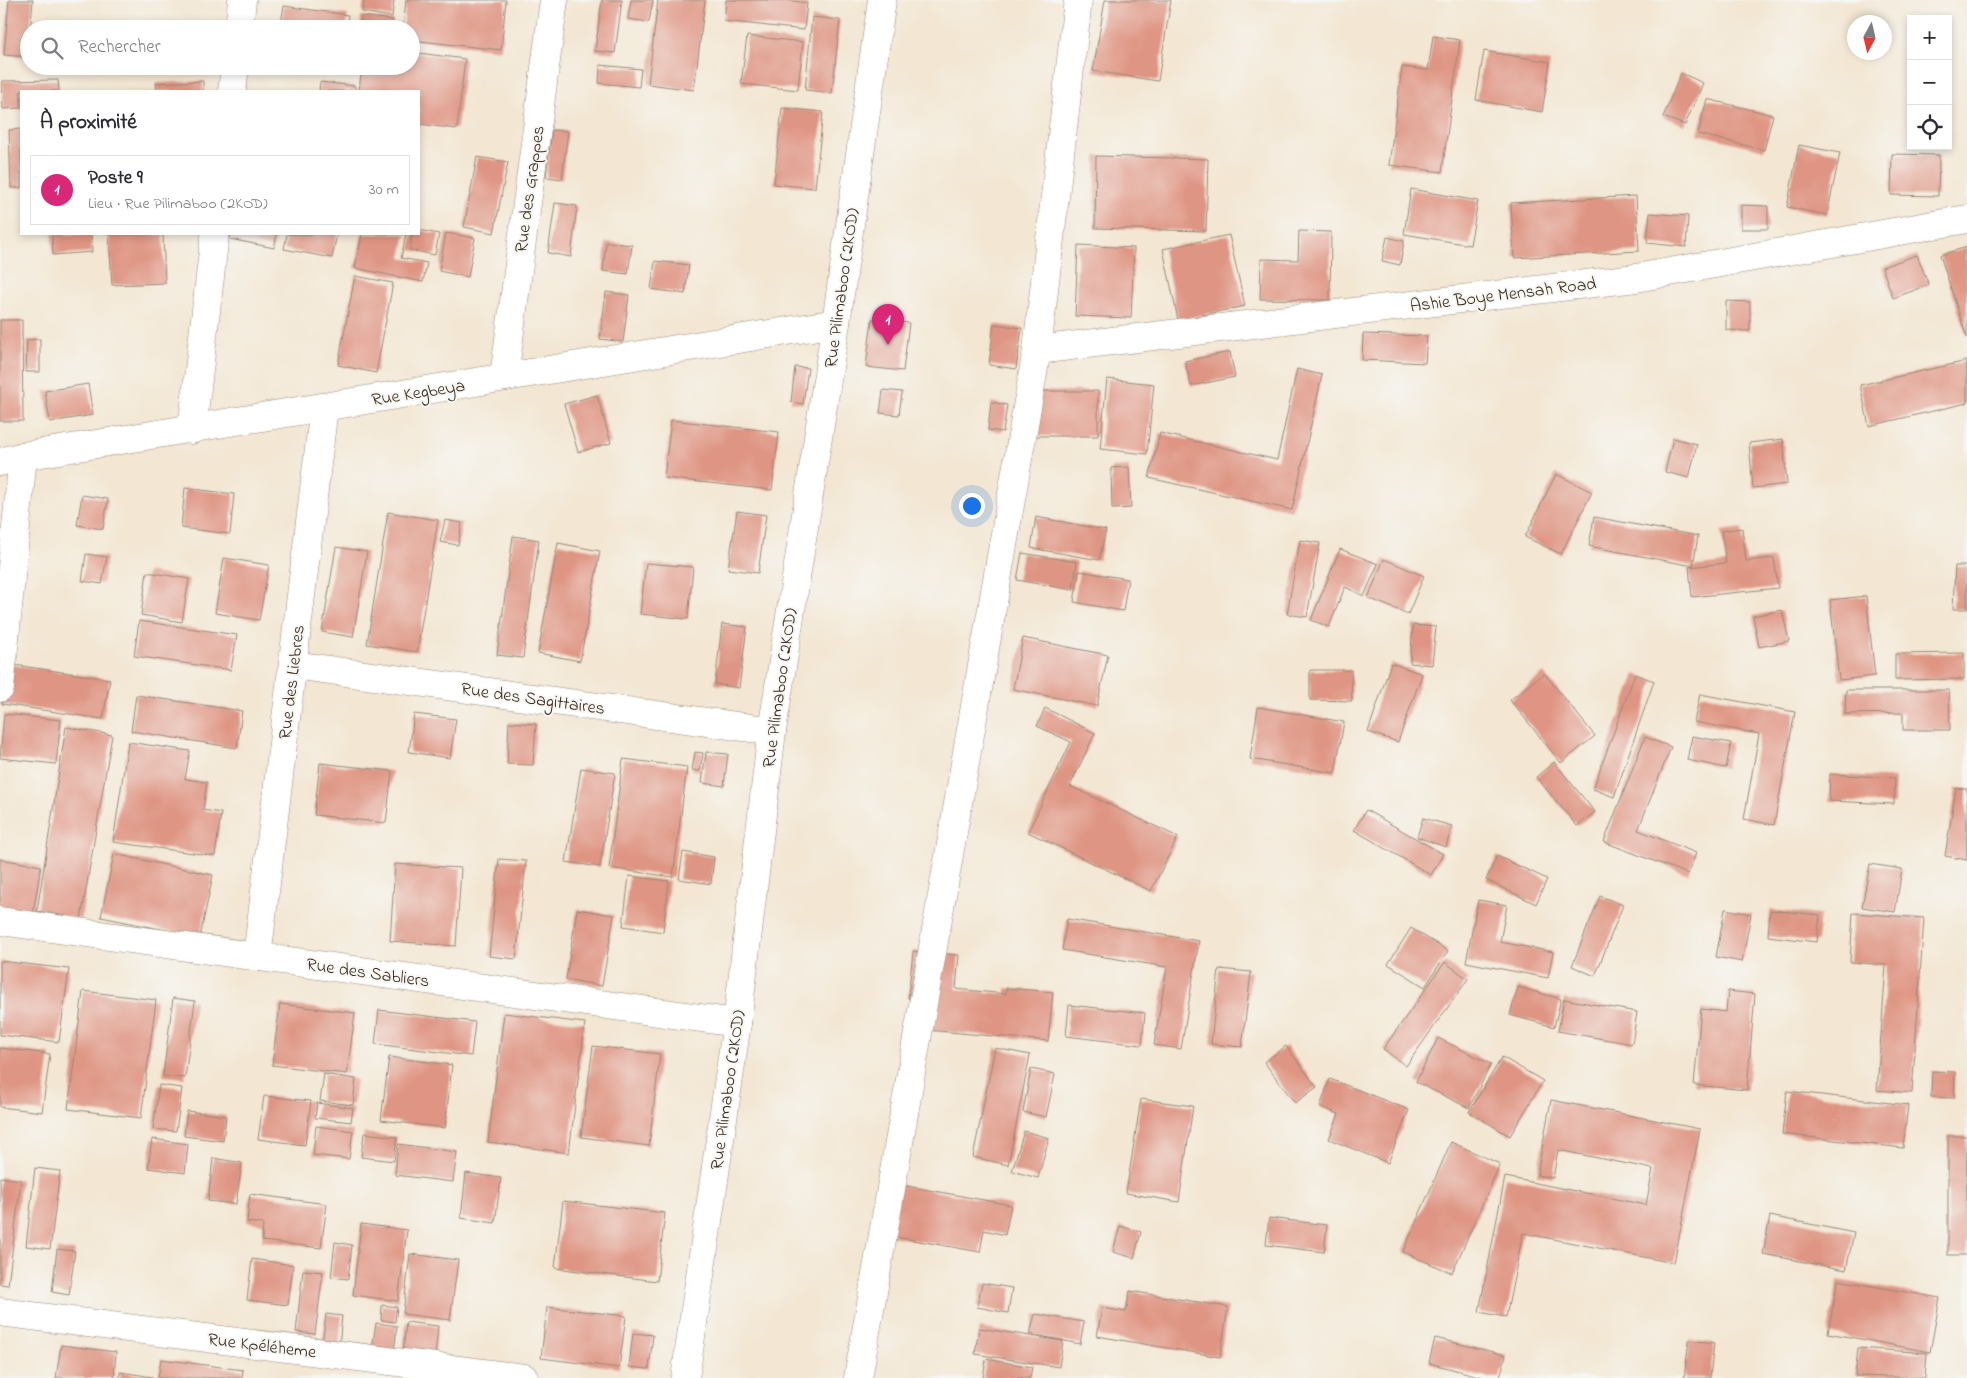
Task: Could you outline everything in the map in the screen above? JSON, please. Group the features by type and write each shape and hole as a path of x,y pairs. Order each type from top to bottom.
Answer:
{"street":[{"path":"240,20 242,0"},
{"name":"Rue des Grappes","path":"504,377 554,0"},
{"name":"Rue Pilimaboo (2KOD)","path":"685,1378 737,1023 772,731 836,324 882,0"},
{"path":"858,1378 1037,350 1078,0"},
{"path":"232,90 234,75"},
{"name":"Ashie Boye Mensah Road","path":"1037,350 1636,278 1967,219"},
{"path":"192,430 215,235"},
{"name":"Rue Kegbeya","path":"12,459 836,324"},
{"name":"Rue des Liebres","path":"257,957 324,407"},
{"path":"0,688 12,459"},
{"name":"Rue des Sagittaires","path":"293,665 772,731"},
{"name":"Rue des Sabliers","path":"0,921 737,1023"},
{"name":"Rue Kpéléheme","path":"0,1312 524,1378"}],"building":[{"path":"9,0 33,0 31,20 20,20 20,56 4,55"},
{"path":"364,0 394,0 392,17 362,12"},
{"path":"406,0 506,0 501,50 420,41 420,20 404,20"},
{"path":"602,0 622,0 615,53 595,51"},
{"path":"631,0 653,0 649,22 628,19"},
{"path":"658,0 705,0 694,90 648,84"},
{"path":"726,0 786,0 807,3 804,30 724,21"},
{"path":"1105,0 1171,0 1158,81 1093,71"},
{"path":"284,6 348,15 347,20 282,20"},
{"path":"361,16 393,20 361,20"},
{"path":"812,17 840,20 832,93 805,90"},
{"path":"747,36 803,42 798,90 741,84"},
{"path":"1433,36 1460,40 1442,172 1389,165 1402,67 1428,70"},
{"path":"1484,51 1550,62 1542,112 1476,100"},
{"path":"420,53 465,59 457,129 420,124 420,90 359,90 361,75 420,75"},
{"path":"600,65 641,69 639,87 599,83"},
{"path":"1681,73 1703,83 1685,125 1663,117"},
{"path":"58,80 59,90 20,90 20,108 3,109 2,81"},
{"path":"203,81 203,90 157,90 156,83"},
{"path":"320,82 355,86 355,90 319,90"},
{"path":"1707,99 1773,115 1764,150 1698,134"},
{"path":"782,108 823,112 815,188 774,184"},
{"path":"20,129 20,188 11,188 9,130"},
{"path":"552,130 568,131 562,179 546,177"},
{"path":"1799,145 1840,153 1827,215 1787,207"},
{"path":"1892,154 1939,155 1938,196 1891,195"},
{"path":"1096,156 1208,159 1206,231 1095,228"},
{"path":"477,157 508,162 494,233 464,227"},
{"path":"1411,189 1478,201 1470,245 1404,234"},
{"path":"1636,196 1639,251 1514,258 1511,203"},
{"path":"555,203 577,206 571,257 548,253"},
{"path":"1741,205 1768,206 1768,229 1741,229"},
{"path":"1650,213 1688,216 1686,247 1647,243"},
{"path":"420,230 439,234 435,255 410,250 412,235 420,235"},
{"path":"1299,231 1331,232 1330,300 1260,299 1261,259 1298,260"},
{"path":"446,233 475,238 468,277 439,271"},
{"path":"52,235 91,235 92,252 53,255"},
{"path":"109,235 163,235 165,283 112,285"},
{"path":"231,235 277,235 274,248 230,239"},
{"path":"287,235 337,235 332,258 284,249"},
{"path":"362,235 406,235 401,258 427,263 423,282 355,268"},
{"path":"1229,235 1245,306 1178,320 1163,249"},
{"path":"1387,237 1404,241 1400,265 1382,261"},
{"path":"606,242 632,245 628,274 603,271"},
{"path":"1078,245 1134,248 1131,318 1075,316"},
{"path":"1967,247 1967,338 1940,255"},
{"path":"1917,255 1929,285 1893,298 1882,267"},
{"path":"655,261 689,265 685,294 651,289"},
{"path":"355,276 393,283 376,373 338,365"},
{"path":"606,292 629,295 623,342 600,339"},
{"path":"1726,301 1750,302 1750,331 1726,330"},
{"path":"872,319 909,323 903,371 866,367"},
{"path":"0,320 22,320 23,421 0,421"},
{"path":"994,324 1022,328 1016,369 989,365"},
{"path":"1363,334 1427,336 1425,363 1362,360"},
{"path":"40,339 40,372 26,372 27,340"},
{"path":"1230,352 1235,377 1191,386 1185,361"},
{"path":"1967,361 1967,403 1869,426 1860,385"},
{"path":"795,367 808,368 803,404 791,402"},
{"path":"1297,369 1322,375 1292,510 1149,478 1160,433 1277,460"},
{"path":"1107,379 1154,384 1147,454 1100,449"},
{"path":"88,384 93,415 50,422 45,391"},
{"path":"883,390 902,392 899,415 880,413"},
{"path":"1031,391 1098,391 1098,436 1032,436"},
{"path":"597,395 611,443 578,452 564,404"},
{"path":"991,402 1007,405 1003,432 988,430"},
{"path":"671,420 779,432 772,490 664,478"},
{"path":"1673,438 1697,444 1689,478 1665,472"},
{"path":"1783,439 1787,484 1753,488 1749,443"},
{"path":"1129,467 1131,508 1112,509 1111,468"},
{"path":"1556,474 1592,492 1561,554 1525,537"},
{"path":"185,488 234,494 230,534 181,528"},
{"path":"82,495 108,499 103,529 77,525"},
{"path":"737,511 766,515 758,573 728,569"},
{"path":"388,512 438,520 417,652 367,644"},
{"path":"1036,517 1106,530 1099,560 1031,548"},
{"path":"1594,517 1698,536 1693,566 1589,546"},
{"path":"445,520 462,523 458,545 440,542"},
{"path":"1742,528 1746,561 1774,558 1778,588 1692,597 1689,567 1726,563 1721,531"},
{"path":"513,536 539,540 523,658 497,655"},
{"path":"1300,540 1320,543 1307,617 1287,614"},
{"path":"558,543 600,551 580,661 538,653"},
{"path":"336,547 367,552 353,637 322,632"},
{"path":"1340,549 1378,564 1364,596 1345,587 1329,627 1311,620"},
{"path":"1022,553 1077,562 1073,590 1017,580"},
{"path":"86,554 107,557 102,584 82,581"},
{"path":"224,558 269,565 259,620 215,613"},
{"path":"1384,559 1424,576 1408,614 1368,598"},
{"path":"646,563 693,567 688,619 640,614"},
{"path":"1955,566 1967,566 1967,609 1953,609"},
{"path":"1079,571 1128,579 1123,611 1074,602"},
{"path":"147,572 189,579 182,622 141,615"},
{"path":"1866,596 1875,676 1839,680 1830,600"},
{"path":"1782,610 1789,641 1759,647 1753,616"},
{"path":"139,621 237,635 231,670 134,656"},
{"path":"722,624 747,627 739,688 715,684"},
{"path":"1413,625 1436,627 1432,665 1410,663"},
{"path":"1023,638 1108,655 1097,706 1013,689"},
{"path":"1964,653 1964,679 1895,680 1895,654"},
{"path":"1391,663 1422,674 1398,742 1368,732"},
{"path":"7,664 110,679 103,719 2,704"},
{"path":"1310,670 1351,670 1352,701 1310,700"},
{"path":"1544,673 1595,736 1561,763 1510,700"},
{"path":"1635,674 1654,681 1614,797 1593,789"},
{"path":"1846,690 1949,690 1950,730 1903,730 1903,713 1845,714"},
{"path":"1700,694 1795,712 1774,825 1744,819 1759,734 1694,722"},
{"path":"136,695 242,711 237,748 131,731"},
{"path":"1258,707 1344,722 1335,773 1250,759"},
{"path":"1045,708 1095,733 1070,786 1178,837 1151,891 1028,832 1071,742 1037,726"},
{"path":"4,714 61,720 56,764 0,758"},
{"path":"414,714 456,719 450,758 409,752"},
{"path":"509,722 536,724 533,765 507,764"},
{"path":"66,727 112,735 81,919 37,911"},
{"path":"1692,736 1731,743 1726,768 1687,760"},
{"path":"1645,737 1671,747 1638,830 1696,853 1688,874 1604,842"},
{"path":"128,742 190,751 185,779 207,782 203,810 221,813 215,856 113,842"},
{"path":"695,752 703,753 700,771 692,770"},
{"path":"706,752 728,754 724,786 702,783"},
{"path":"623,759 687,767 673,877 609,868"},
{"path":"1554,762 1595,812 1577,826 1536,777"},
{"path":"320,763 392,771 386,823 314,815"},
{"path":"581,768 615,773 600,867 566,862"},
{"path":"1830,774 1895,778 1894,804 1829,801"},
{"path":"1956,788 1967,789 1967,860 1945,856"},
{"path":"1366,810 1443,854 1431,875 1354,830"},
{"path":"1423,818 1452,826 1446,847 1417,837"},
{"path":"683,852 714,857 711,884 679,879"},
{"path":"114,854 213,875 200,937 101,917"},
{"path":"1497,856 1547,879 1536,904 1486,880"},
{"path":"0,859 41,866 33,913 0,908"},
{"path":"499,859 526,861 516,959 489,956"},
{"path":"395,864 461,868 456,946 390,941"},
{"path":"1870,864 1902,869 1895,912 1862,907"},
{"path":"629,876 669,881 663,932 623,926"},
{"path":"1600,896 1623,905 1595,976 1572,966"},
{"path":"1478,900 1507,905 1500,942 1553,952 1548,978 1466,962"},
{"path":"577,909 614,915 602,986 566,979"},
{"path":"1725,909 1751,914 1742,962 1716,957"},
{"path":"1770,910 1820,915 1817,942 1768,936"},
{"path":"1853,913 1924,918 1912,1093 1877,1090 1886,965 1850,962"},
{"path":"1067,919 1199,941 1181,1049 1154,1045 1167,967 1062,950"},
{"path":"1411,928 1448,951 1425,987 1388,964"},
{"path":"913,951 959,955 956,989 1006,994 1006,988 1053,992 1048,1041 927,1030 929,1000 908,998"},
{"path":"0,961 69,969 59,1042 0,1035"},
{"path":"1445,962 1468,979 1406,1066 1383,1049"},
{"path":"1219,969 1251,972 1242,1047 1211,1044"},
{"path":"1518,987 1561,999 1554,1027 1510,1015"},
{"path":"83,991 156,1000 141,1118 68,1109"},
{"path":"1728,991 1755,994 1747,1090 1694,1085 1701,1009 1726,1012"},
{"path":"173,998 195,1001 185,1078 163,1076"},
{"path":"1564,999 1637,1012 1632,1044 1558,1031"},
{"path":"280,1004 355,1013 347,1074 272,1065"},
{"path":"1069,1005 1145,1013 1142,1045 1066,1036"},
{"path":"379,1010 475,1022 471,1056 375,1044"},
{"path":"504,1013 585,1023 569,1153 488,1142"},
{"path":"1438,1038 1491,1064 1469,1108 1416,1082"},
{"path":"593,1046 660,1054 649,1146 581,1137"},
{"path":"1286,1046 1317,1087 1295,1103 1264,1062"},
{"path":"0,1048 50,1054 42,1112 0,1107"},
{"path":"995,1048 1030,1055 1008,1165 973,1157"},
{"path":"389,1057 452,1065 445,1128 381,1120"},
{"path":"1502,1057 1543,1081 1510,1136 1469,1112"},
{"path":"1031,1069 1055,1074 1046,1117 1023,1112"},
{"path":"1932,1071 1955,1072 1954,1098 1931,1097"},
{"path":"324,1074 356,1079 353,1105 320,1101"},
{"path":"1330,1079 1409,1110 1388,1163 1329,1139 1339,1114 1320,1107"},
{"path":"159,1085 182,1088 176,1131 153,1129"},
{"path":"1787,1091 1908,1105 1903,1148 1782,1134"},
{"path":"264,1096 311,1101 305,1145 258,1139"},
{"path":"1141,1099 1193,1106 1179,1202 1126,1193"},
{"path":"1551,1100 1700,1129 1674,1263 1523,1233 1506,1317 1479,1312 1505,1177 1646,1205 1653,1169 1558,1150 1553,1178 1537,1175"},
{"path":"317,1103 353,1108 351,1122 315,1118"},
{"path":"187,1111 226,1116 223,1141 184,1136"},
{"path":"316,1126 353,1131 349,1159 313,1155"},
{"path":"1024,1131 1049,1138 1038,1178 1012,1171"},
{"path":"364,1133 397,1137 394,1161 361,1157"},
{"path":"1948,1136 1967,1136 1967,1255 1948,1255"},
{"path":"152,1139 188,1144 185,1173 148,1168"},
{"path":"1451,1142 1500,1164 1452,1273 1403,1252"},
{"path":"398,1144 457,1152 453,1182 395,1175"},
{"path":"213,1158 242,1163 236,1204 208,1201"},
{"path":"35,1168 60,1171 50,1249 26,1246"},
{"path":"466,1173 501,1178 495,1223 461,1218"},
{"path":"0,1177 21,1180 8,1285 0,1284"},
{"path":"901,1185 1011,1205 1005,1235 984,1230 980,1252 891,1236"},
{"path":"250,1194 327,1204 321,1248 262,1241 263,1224 247,1222"},
{"path":"563,1201 665,1213 657,1281 555,1268"},
{"path":"1770,1216 1854,1233 1846,1270 1763,1254"},
{"path":"1269,1218 1327,1225 1324,1252 1266,1245"},
{"path":"361,1224 407,1230 398,1301 353,1295"},
{"path":"1120,1226 1141,1232 1134,1258 1113,1252"},
{"path":"335,1242 352,1245 348,1279 331,1277"},
{"path":"57,1249 75,1251 69,1295 52,1292"},
{"path":"410,1254 458,1260 450,1320 403,1314"},
{"path":"252,1259 293,1265 288,1305 247,1300"},
{"path":"303,1270 323,1272 315,1334 296,1332"},
{"path":"1838,1280 1940,1298 1930,1352 1828,1333"},
{"path":"982,1283 1012,1288 1008,1313 977,1307"},
{"path":"1130,1291 1228,1307 1220,1357 1097,1336 1102,1308 1126,1312"},
{"path":"382,1305 397,1307 395,1322 381,1320"},
{"path":"547,1307 626,1316 619,1368 541,1358"},
{"path":"326,1314 342,1316 339,1346 322,1344"},
{"path":"1035,1314 1084,1322 1080,1344 1030,1334"},
{"path":"406,1322 438,1326 435,1356 403,1352"},
{"path":"376,1323 397,1326 394,1351 372,1349"},
{"path":"979,1328 1063,1341 1059,1367 975,1354"},
{"path":"633,1333 653,1335 649,1369 629,1367"},
{"path":"1435,1338 1506,1355 1500,1378 1486,1378 1429,1363"},
{"path":"1689,1340 1714,1343 1710,1378 1684,1378"},
{"path":"61,1345 116,1352 114,1378 56,1378"},
{"path":"1858,1348 1927,1353 1925,1378 1855,1376"},
{"path":"161,1359 243,1370 242,1378 158,1378"},
{"path":"986,1359 1032,1367 1030,1378 983,1378"},
{"path":"120,1372 153,1377 153,1378 120,1378"}],"place":[{"name":"Poste 9","path":"888,345"}]}
